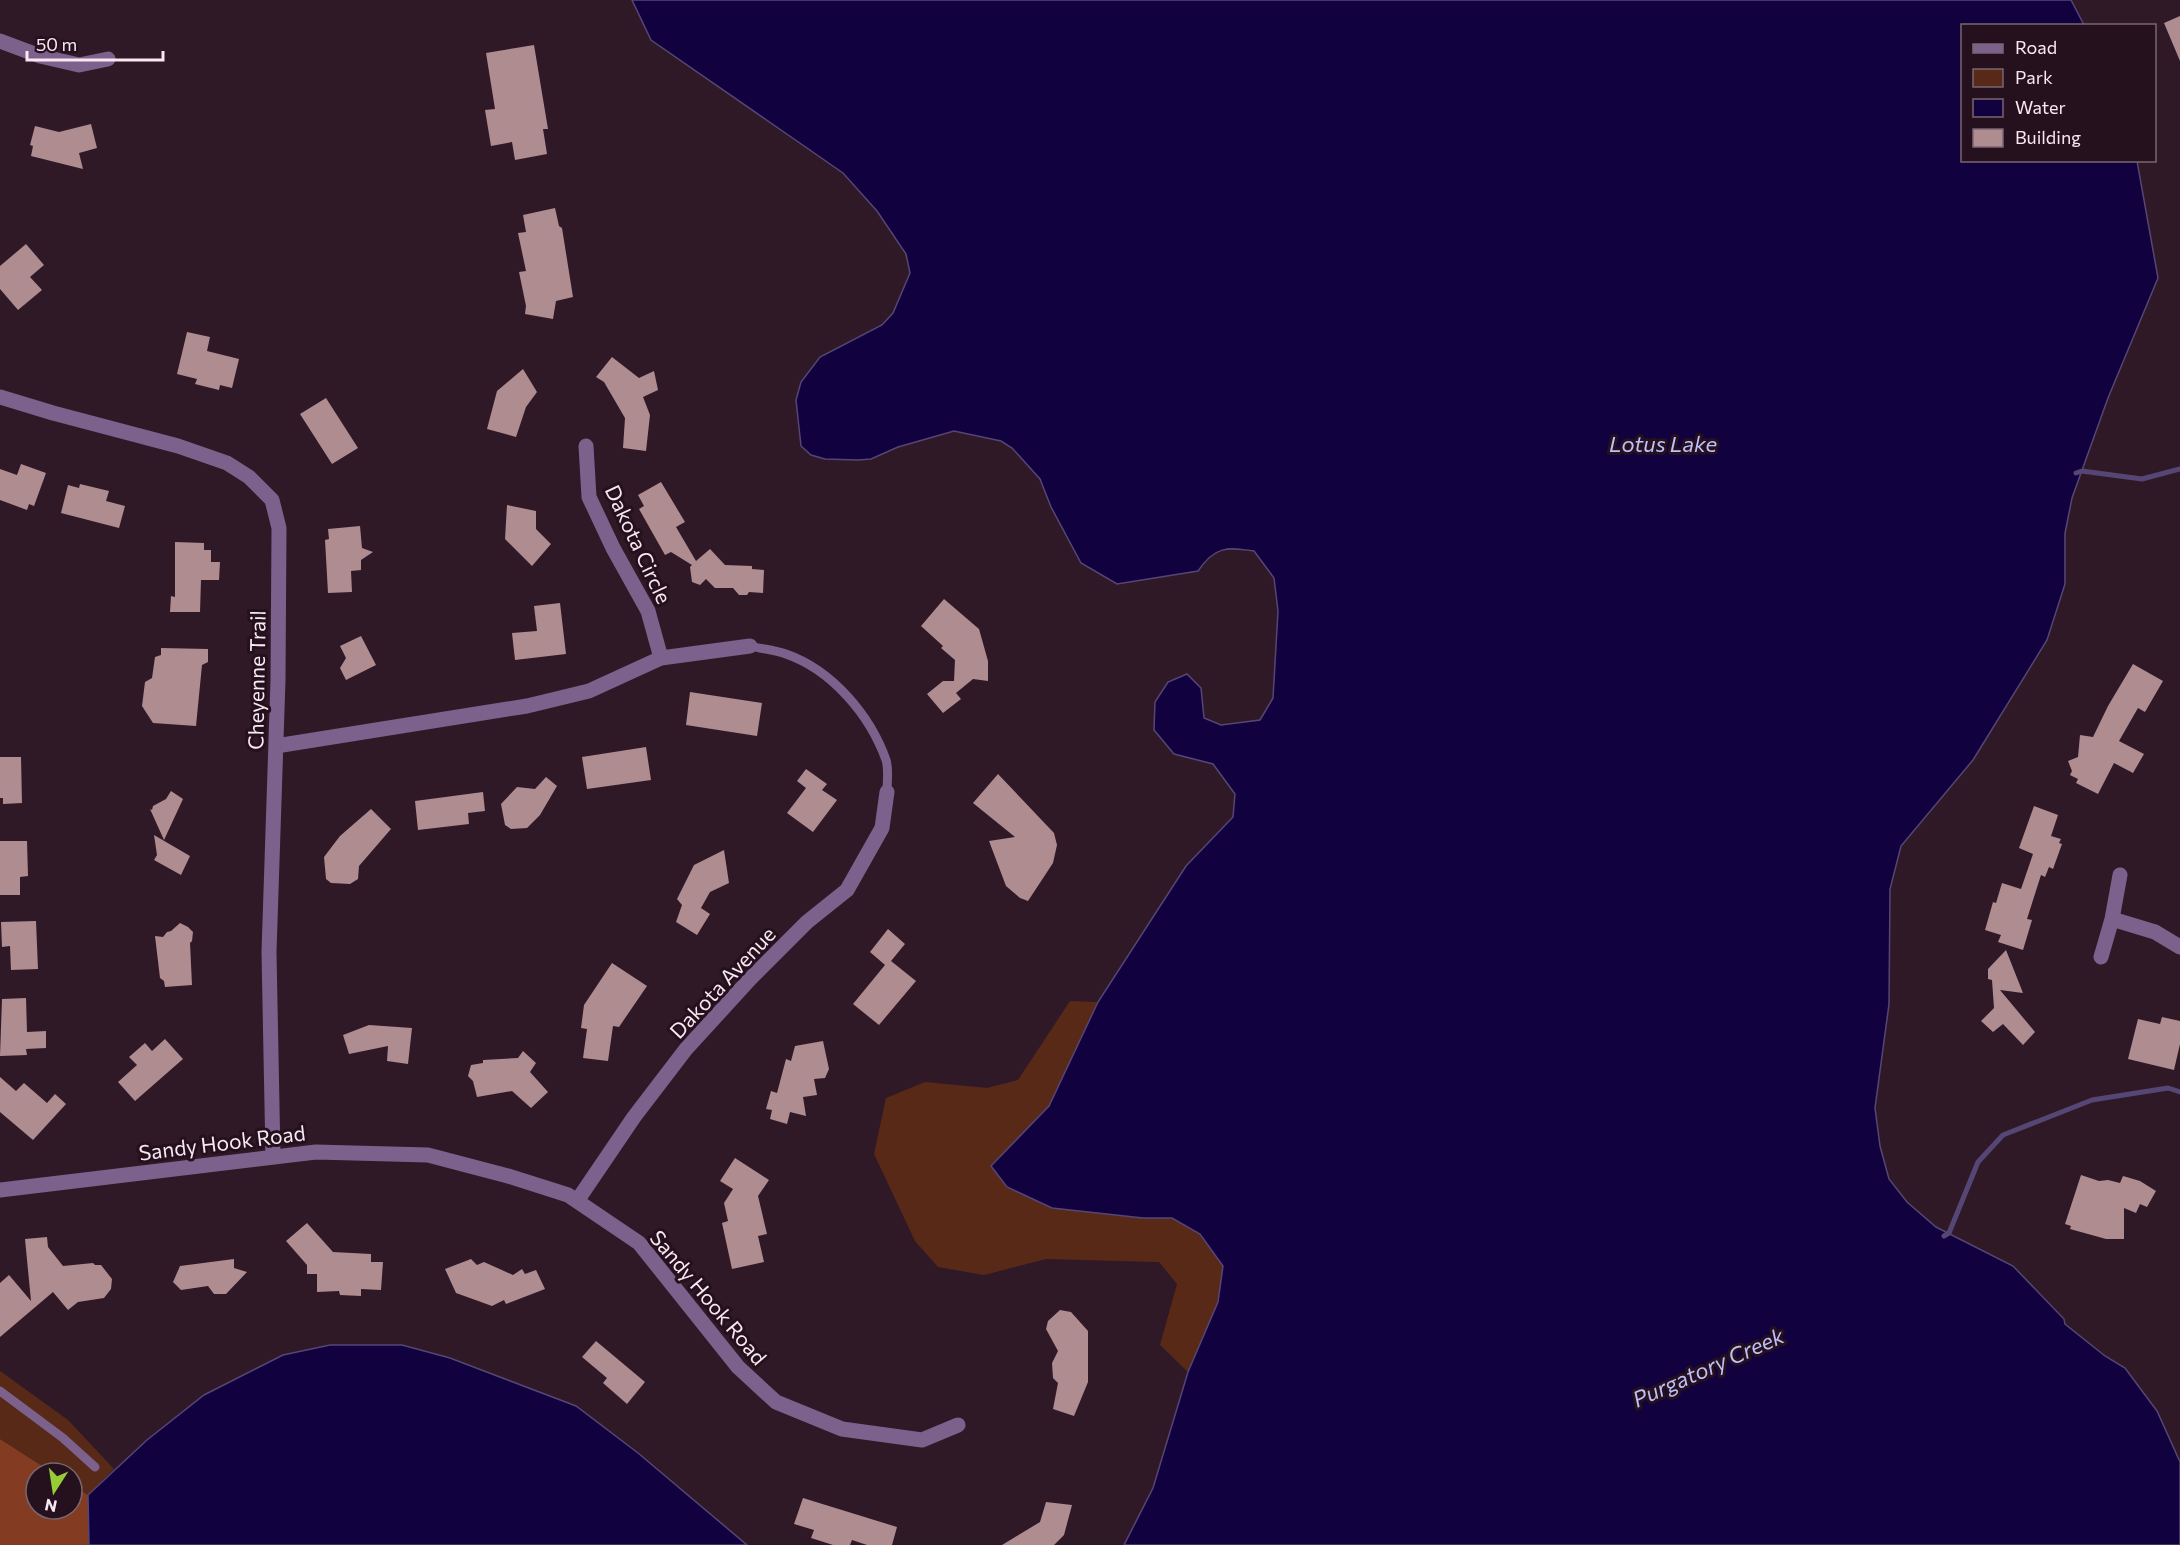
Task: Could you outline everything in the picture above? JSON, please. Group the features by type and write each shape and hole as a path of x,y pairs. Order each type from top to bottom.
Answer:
{"street":[{"path":"0,41 40,56 79,64 108,59"},
{"name":"Cheyenne Trail","path":"0,397 178,446 227,464 249,477 272,500 279,528 276,746 269,952 273,1157"},
{"name":"Dakota Circle","path":"586,446 589,497 613,548 648,611 661,658"},
{"path":"276,746 527,706 589,691 661,658 750,646"},
{"name":"Dakota Avenue","path":"578,1201 634,1117 686,1049 807,922 847,890 882,828 887,792"},
{"path":"2101,957 2112,919 2120,875"},
{"path":"2112,919 2155,932 2180,947"},
{"name":"Sandy Hook Road","path":"0,1190 316,1152 428,1155 568,1195 639,1243 738,1367 776,1402 842,1429 922,1440 958,1425"}],"lane":[{"path":"750,646 787,654 820,672 850,699 873,733 887,762 887,792"},
{"path":"0,1391 63,1438 95,1467"}],"green space":[{"path":"1070,1001 1098,1002 1049,1106 992,1166 1143,1218 1172,1218 1200,1234 1223,1266 1218,1302 1188,1372 1160,1345 1177,1284 1159,1262 1046,1259 984,1275 938,1267 915,1241 874,1154 886,1098 925,1082 987,1088 1018,1080"},
{"path":"0,1371 68,1420 114,1469 88,1495 84,1492 84,1461 34,1461 0,1439"}],"shaded area":[{"path":"0,1439 34,1461 24,1461 24,1521 84,1521 84,1492 88,1495 89,1545 0,1545"}],"water":[{"name":"Lotus Lake","path":"632,0 2071,0 2083,24 1961,24 1961,162 2137,162 2158,278 2108,398 2072,498 2065,533 2065,584 2047,640 1973,760 1901,846 1890,889 1889,1004 1875,1108 1880,1146 1889,1179 1907,1202 1936,1227 2013,1266 2064,1319 2065,1324 2105,1356 2125,1368 2157,1411 2180,1462 2180,1545 1124,1545 1153,1488 1188,1372 1218,1302 1223,1266 1200,1234 1172,1218 1143,1218 1052,1208 1007,1187 991,1166 1049,1106 1098,1002 1186,866 1233,817 1235,794 1213,764 1174,754 1154,730 1155,702 1168,682 1187,674 1201,688 1204,718 1221,725 1260,720 1273,698 1278,611 1274,578 1254,551 1229,549 1210,557 1198,571 1117,584 1081,563 1051,507 1040,479 1012,448 1001,441 954,431 898,447 871,459 825,459 811,455 801,446 796,400 801,382 820,357 882,325 893,313 910,273 906,254 877,211 843,173 651,40"},
{"path":"330,1345 402,1345 450,1358 576,1406 638,1453 747,1545 89,1545 88,1495 147,1440 204,1395 283,1355"}],"building":[{"path":"2180,16 2180,61 2164,23"},
{"path":"534,45 548,129 543,129 547,154 515,160 512,142 491,146 485,110 495,109 486,53"},
{"path":"91,124 97,148 79,153 83,169 31,156 33,146 30,145 35,126 59,132"},
{"path":"555,208 559,226 562,228 573,297 556,301 553,319 525,314 526,306 519,272 526,271 518,233 526,232 523,215"},
{"path":"26,244 44,265 30,277 42,290 18,310 0,289 0,266"},
{"path":"187,332 210,337 207,351 239,359 232,388 220,385 219,390 195,384 197,379 177,374"},
{"path":"612,357 639,378 654,371 658,390 643,397 650,415 646,451 623,448 625,418 604,382 596,377"},
{"path":"523,369 537,392 526,407 516,437 487,429 497,391"},
{"path":"326,398 358,448 332,464 300,414"},
{"path":"21,464 46,473 34,506 29,504 27,510 0,500 0,469 17,475"},
{"path":"661,482 685,522 676,527 696,561 710,549 725,565 752,566 752,569 764,570 763,593 749,592 747,595 739,595 733,588 715,588 706,579 700,585 692,582 690,567 692,565 671,552 665,555 639,509 644,506 638,495"},
{"path":"80,484 109,491 106,501 125,506 119,528 61,513 68,485 79,488"},
{"path":"507,505 536,511 536,529 551,544 532,566 505,539"},
{"path":"360,526 362,548 373,552 361,560 361,570 351,571 352,592 328,593 325,540 329,539 328,529"},
{"path":"175,542 204,543 204,550 211,550 211,562 220,562 219,580 201,580 200,612 170,612 171,596 175,597"},
{"path":"944,599 979,629 988,661 988,681 973,679 956,693 961,699 943,713 927,694 943,681 954,681 955,660 921,626"},
{"path":"560,603 566,654 515,660 512,633 537,631 534,606"},
{"path":"361,636 376,665 346,680 340,668 346,658 340,646"},
{"path":"161,648 208,649 208,662 202,665 196,726 153,723 142,706 145,682 152,678 155,657 161,655"},
{"path":"2133,664 2163,681 2145,712 2138,708 2119,741 2144,754 2133,773 2114,763 2098,794 2076,783 2078,779 2070,775 2072,771 2068,761 2078,757 2080,735 2093,737"},
{"path":"690,692 762,703 757,736 686,725"},
{"path":"646,747 651,780 587,789 582,757"},
{"path":"0,757 21,757 22,803 3,804 3,798 0,798"},
{"path":"806,769 827,784 822,790 837,800 813,832 787,813 806,788 797,781"},
{"path":"998,774 1054,833 1057,845 1053,863 1028,901 1020,898 1006,886 989,841 1015,837 973,803"},
{"path":"546,777 557,786 540,815 527,828 511,829 505,825 501,804 517,787 535,789"},
{"path":"171,791 183,799 164,840 150,809 152,810 153,806 166,799"},
{"path":"483,792 485,811 468,813 469,824 418,830 415,801"},
{"path":"2034,806 2058,815 2051,836 2061,839 2059,843 2062,844 2053,869 2049,867 2045,877 2041,875 2027,919 2032,920 2023,950 1998,942 2001,935 1985,930 1993,902 1996,903 2002,883 2021,889 2033,854 2019,848"},
{"path":"371,809 391,829 359,866 358,879 350,884 331,883 326,879 324,857 340,836"},
{"path":"154,835 190,856 181,875 154,860 157,855"},
{"path":"0,841 27,841 28,876 20,877 20,895 0,895"},
{"path":"724,850 729,883 710,892 701,908 710,914 697,935 676,922 682,905 677,899 694,865"},
{"path":"36,921 38,969 11,970 10,946 2,947 1,922"},
{"path":"180,923 193,932 190,943 192,985 165,987 164,981 160,978 155,936 163,937"},
{"path":"888,929 905,944 891,961 916,981 879,1025 853,1004 885,965 870,952"},
{"path":"2006,950 2023,993 2000,990 2035,1032 2023,1045 2003,1024 1993,1032 1981,1021 1994,1008 1992,980 1988,979 1988,969"},
{"path":"612,963 647,986 619,1027 613,1026 608,1061 583,1058 587,1029 581,1028 584,1005"},
{"path":"26,998 27,1032 46,1031 46,1048 26,1049 27,1055 0,1056 2,999"},
{"path":"2162,1017 2180,1021 2180,1044 2174,1070 2128,1059 2138,1019 2160,1024"},
{"path":"369,1025 412,1028 408,1064 387,1061 388,1046 349,1054 343,1035"},
{"path":"165,1039 183,1059 135,1101 118,1082 137,1065 129,1057 145,1043 152,1051"},
{"path":"823,1041 829,1069 825,1078 814,1079 817,1095 803,1097 806,1116 790,1112 787,1124 770,1119 772,1110 766,1109 771,1091 777,1093 786,1059 791,1061 795,1046"},
{"path":"523,1051 536,1063 530,1072 548,1092 531,1108 512,1091 477,1097 473,1081 468,1076 471,1065 483,1063 483,1060 518,1058"},
{"path":"0,1077 16,1091 24,1083 47,1103 55,1094 66,1104 33,1140 0,1112"},
{"path":"735,1158 769,1180 758,1196 767,1234 758,1236 764,1262 732,1269 722,1223 728,1221 724,1203 733,1189 720,1181"},
{"path":"2081,1175 2099,1181 2108,1180 2120,1183 2123,1176 2140,1181 2156,1191 2147,1207 2140,1204 2136,1213 2124,1208 2124,1239 2106,1239 2070,1229 2071,1226 2065,1224"},
{"path":"307,1223 333,1252 371,1254 371,1262 383,1262 381,1290 361,1289 361,1296 340,1295 339,1291 317,1292 317,1274 307,1274 307,1265 286,1241"},
{"path":"47,1237 48,1247 63,1266 93,1263 101,1265 112,1279 111,1289 104,1298 78,1302 68,1310 53,1292 0,1337 0,1283 9,1275 31,1301 25,1239"},
{"path":"234,1259 234,1268 247,1272 226,1294 214,1294 208,1286 181,1290 173,1282 180,1266"},
{"path":"471,1259 477,1265 484,1262 513,1275 522,1269 525,1274 536,1270 545,1289 506,1304 504,1300 492,1306 456,1293 445,1269"},
{"path":"1060,1310 1071,1312 1088,1331 1088,1382 1074,1416 1053,1409 1058,1383 1053,1378 1052,1363 1058,1351 1046,1329 1048,1321"},
{"path":"596,1341 645,1382 627,1404 603,1383 607,1378 582,1357"},
{"path":"803,1498 897,1527 892,1545 867,1545 852,1540 850,1545 833,1545 811,1538 814,1530 794,1524"},
{"path":"1046,1502 1072,1505 1064,1535 1054,1545 1002,1545 1040,1522"}],"waterway":[{"path":"2076,473 2082,471 2142,479 2180,469"},
{"path":"1944,1236 1949,1233 1978,1162 2003,1135 2092,1100 2168,1088 2180,1092"}],"water label":[{"name":"Purgatory Creek","path":"1708,1367"}]}
